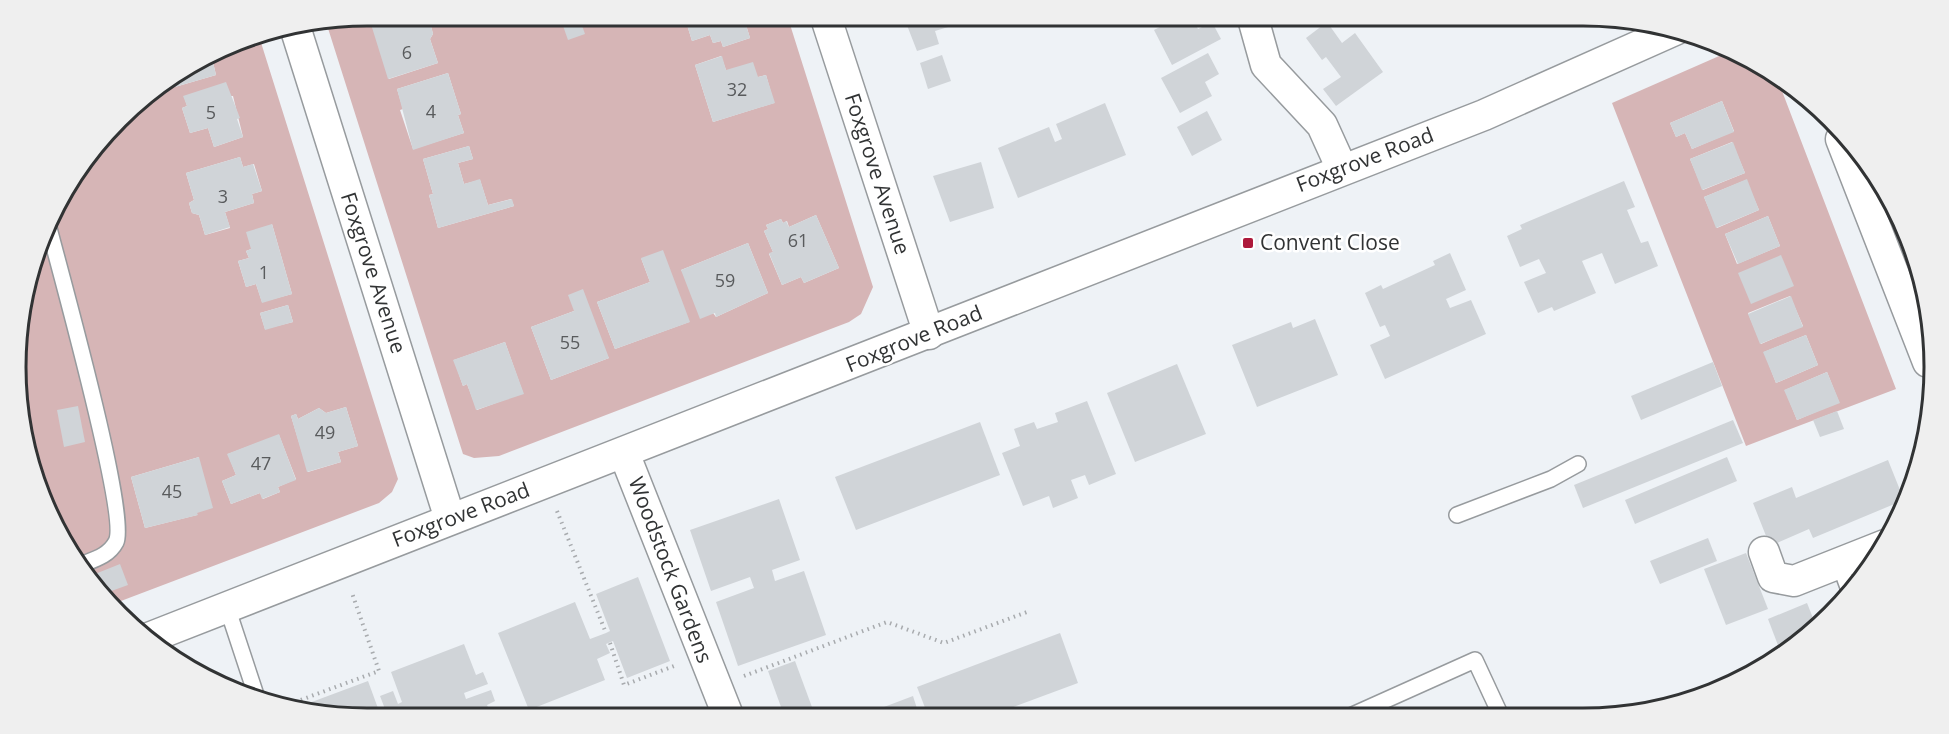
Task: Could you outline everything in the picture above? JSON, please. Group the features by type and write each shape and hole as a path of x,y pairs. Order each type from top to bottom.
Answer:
{"street":[{"name":"Foxgrove Avenue","path":"829,26 929,333"},
{"path":"1255,26 1266,65 1322,126 1341,169"},
{"name":"Foxgrove Avenue","path":"297,33 450,519"},
{"name":"Foxgrove Road","path":"156,635 1484,114 1663,35"},
{"path":"1845,150 1923,344"},
{"name":"Woodstock Gardens","path":"624,453 725,708"},
{"path":"1764,552 1773,577 1794,581 1844,577 1861,563"}],"lane":[{"path":"52,235 96,411 117,513 116,542 104,556 87,563"},
{"path":"1456,515 1551,479 1578,464"},
{"path":"227,608 255,689"},
{"path":"1368,708 1475,660 1497,708"}],"path":[{"path":"545,483 606,633"},
{"path":"297,701 379,671 341,562"},
{"name":"Woodstock Gardens","path":"716,687 887,622 944,643 1027,612"},
{"path":"610,643 624,686 703,654"},
{"path":"263,692 271,687 280,697"}],"shaded area":[{"path":"373,26 389,79 438,63 430,39 433,34 431,26 687,26 692,41 710,35 713,43 721,41 723,47 750,38 746,26 790,26 873,287 861,314 849,322 499,456 474,458 463,454 328,28","holes":["721,56 726,70 758,77 766,75 774,103 713,122 695,65","448,73 461,114 458,115 464,133 413,149 400,110 403,109 397,89","469,146 473,159 458,163 464,184 480,180 488,205 511,199 514,206 438,228 429,195 433,194 423,159","816,215 839,268 804,283 801,277 782,285 769,254 773,252 764,231 768,229 766,225 781,219 783,223 787,221 789,227","748,243 768,293 716,317 681,270","641,258 689,322 615,349 597,302 650,282","574,311 609,358 551,380 531,327","505,342 523,393 477,410 467,384 463,386 454,360"]},
{"path":"261,43 398,479 392,492 379,503 120,602 96,575 71,538 51,498 37,455 28,412 26,389 26,345 32,300 51,236 71,196 96,159 142,110 169,89 216,75 213,62 236,51","holes":["184,96 233,96 243,137 214,147 208,128 190,133 182,108 187,106","240,157 243,167 254,164 262,191 252,194 254,203 225,212 230,228 205,235 199,215 192,213 189,203 194,200 186,173","272,224 292,294 262,302 256,284 246,287 238,261 249,258 246,251 251,249","288,305 293,322 265,329 260,313","346,407 358,446 338,452 341,462 308,472 291,416 296,414 298,419 319,408 326,413","279,435 296,479 278,487 280,492 263,499 260,493 231,504 222,481 236,475 228,454","199,457 197,515 145,528 131,477"]},
{"path":"1721,55 1753,71 1782,90 1896,389 1746,446 1612,103","holes":["1722,101 1734,131 1692,149 1685,133 1676,137 1670,123","1732,142 1745,173 1703,190 1690,159","1746,180 1759,210 1717,228 1704,197","1768,216 1780,246 1737,264 1725,234","1790,296 1803,326 1761,344 1748,313","1806,335 1818,365 1776,383 1764,352","1827,372 1839,402 1797,420 1785,390"]}],"building":[{"path":"372,26 431,26 433,34 430,39 438,63 388,79"},
{"path":"563,26 582,26 585,34 568,40"},
{"path":"687,26 746,26 750,38 723,47 721,41 713,43 710,35 692,41"},
{"path":"907,26 951,26 935,31 939,44 917,51"},
{"path":"1162,26 1196,26 1198,29 1204,26 1214,26 1221,39 1172,65 1154,30"},
{"path":"1322,26 1330,26 1342,43 1355,33 1383,72 1336,106 1323,89 1341,77 1326,57 1322,60 1306,38"},
{"path":"1208,53 1219,74 1205,82 1212,96 1180,113 1161,78"},
{"path":"942,55 951,81 928,89 920,63"},
{"path":"722,56 726,70 753,62 758,77 766,75 775,103 713,122 695,65"},
{"path":"213,62 216,75 169,89"},
{"path":"448,73 461,114 458,115 464,133 413,150 397,89"},
{"path":"226,82 240,118 237,119 243,137 214,147 208,128 190,133 182,108 187,106 183,96"},
{"path":"1722,101 1734,132 1692,149 1685,133 1676,137 1670,123"},
{"path":"1105,103 1126,155 1018,198 998,148 1049,127 1055,142 1062,139 1056,124"},
{"path":"1207,111 1222,140 1192,156 1177,127"},
{"path":"1733,142 1745,173 1702,190 1690,159"},
{"path":"469,146 473,159 458,163 464,184 480,179 488,205 512,199 514,206 438,228 429,195 433,194 423,159"},
{"path":"240,157 243,167 253,164 262,191 252,194 254,203 225,212 230,227 205,235 199,215 192,213 189,203 194,200 186,173"},
{"path":"981,162 994,208 950,222 933,176"},
{"path":"1747,179 1759,210 1716,228 1704,197"},
{"path":"1624,181 1635,207 1627,210 1641,243 1648,241 1658,266 1615,284 1602,253 1582,261 1596,293 1554,311 1552,307 1538,313 1524,282 1546,273 1539,259 1520,267 1507,236 1522,229 1520,225"},
{"path":"816,215 839,268 804,283 801,277 782,285 769,253 773,252 764,231 768,229 766,225 781,219 783,223 786,221 789,227"},
{"path":"1768,216 1780,246 1738,264 1725,234"},
{"path":"272,224 292,294 262,303 256,284 246,287 238,261 249,258 246,251 251,249 246,232"},
{"path":"748,243 768,293 716,317 715,313 700,319 681,270"},
{"path":"663,250 690,322 615,349 597,302 650,282 641,258"},
{"path":"1450,253 1466,290 1446,299 1450,308 1471,300 1486,334 1385,379 1370,345 1390,336 1385,325 1380,327 1365,293 1381,285 1383,289 1435,265 1433,261"},
{"path":"1781,255 1794,286 1751,304 1738,273"},
{"path":"583,289 609,358 551,380 531,327 574,311 568,295"},
{"path":"1791,296 1803,327 1760,344 1748,314"},
{"path":"288,305 293,322 265,330 260,313"},
{"path":"1315,319 1338,375 1257,407 1232,345 1291,322 1293,328"},
{"path":"1806,335 1818,365 1776,383 1763,352"},
{"path":"505,342 524,394 476,410 467,384 463,386 453,360"},
{"path":"1713,362 1722,386 1641,420 1631,396"},
{"path":"1177,364 1206,434 1135,462 1107,393"},
{"path":"1827,372 1840,403 1797,420 1784,390"},
{"path":"1087,401 1116,474 1089,485 1085,475 1071,480 1078,498 1053,508 1049,496 1023,506 1002,453 1020,446 1014,429 1034,422 1037,429 1058,422 1055,413"},
{"path":"78,406 85,442 64,447 57,410"},
{"path":"346,407 358,446 338,452 341,462 307,472 291,416 296,414 298,419 319,408 326,413"},
{"path":"1837,411 1844,429 1820,437 1813,420"},
{"path":"1733,420 1743,443 1583,508 1574,485"},
{"path":"980,422 1000,475 856,530 835,477"},
{"path":"279,434 296,480 278,487 280,492 262,499 260,493 231,504 222,481 236,475 227,454"},
{"path":"199,457 213,508 197,513 198,515 145,528 131,477"},
{"path":"1727,457 1737,481 1635,524 1625,500"},
{"path":"1888,460 1900,491 1895,504 1813,538 1809,529 1770,546 1753,503 1792,487 1796,498"},
{"path":"779,499 800,560 772,570 775,581 804,571 826,635 738,666 716,602 754,588 750,577 711,591 690,530"},
{"path":"1708,538 1717,561 1660,584 1650,561"},
{"path":"1746,553 1768,609 1726,625 1704,569"},
{"path":"120,564 128,585 110,592 95,574"},
{"path":"638,577 670,661 627,678 613,641 606,644 610,653 597,659 605,680 534,708 528,708 498,633 575,602 590,639 606,633 610,631 596,594"},
{"path":"1807,603 1813,618 1778,646 1768,619"},
{"path":"1060,633 1078,683 1010,708 925,708 917,687"},
{"path":"464,644 476,675 483,672 488,684 464,693 466,699 491,690 495,701 487,705 488,708 385,708 380,696 393,691 398,704 402,702 391,672"},
{"path":"795,661 812,708 781,708 768,671"},
{"path":"368,681 378,708 345,708 308,703"},
{"path":"913,696 917,708 881,708"}],"place":[{"name":"Convent Close","path":"1248,243"}]}
